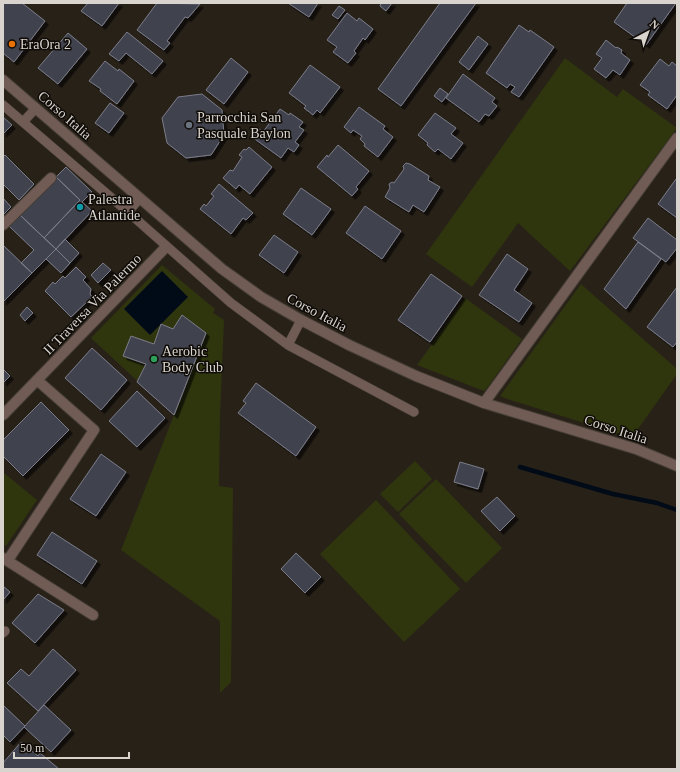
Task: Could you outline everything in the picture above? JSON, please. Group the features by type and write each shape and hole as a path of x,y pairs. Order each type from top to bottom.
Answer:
{"street":[{"name":"Corso Italia","path":"3,80 222,269 261,297 301,320 349,345 416,376 484,403 636,449 677,466"},
{"path":"484,403 677,138"},
{"path":"3,226 51,178"},
{"name":"II Traversa Via Palermo","path":"3,415 166,247"},
{"path":"37,380 94,430 5,559 93,615"}],"lane":[{"path":"3,105 231,303 288,345 414,412"},
{"path":"23,122 36,108"},
{"path":"128,212 140,198"},
{"path":"288,345 301,320"}],"green space":[{"path":"565,58 617,97 623,89 677,128 570,271 518,223 472,287 426,254"},
{"path":"162,265 215,309 213,313 224,320 219,486 233,488 231,682 220,693 220,621 121,550 174,415 91,338"},
{"path":"581,284 677,369 677,374 633,436 626,436 500,396"},
{"path":"465,298 522,339 484,391 417,365"},
{"path":"415,461 432,479 398,512 380,494"},
{"path":"3,472 37,500 6,546 3,544"},
{"path":"436,479 502,548 466,583 399,514"},
{"path":"376,500 460,589 404,642 320,554"}],"shaded area":[{"path":"162,271 188,297 150,335 124,309"}],"building":[{"path":"3,3 22,3 45,21 14,62 3,53"},
{"path":"88,3 119,3 102,26 81,11"},
{"path":"157,3 200,4 188,18 185,17 167,41 170,43 164,50 137,30"},
{"path":"288,3 318,3 309,17"},
{"path":"381,3 392,3 386,11 380,6"},
{"path":"440,3 476,3 401,106 378,89"},
{"path":"627,3 676,3 646,45 614,22"},
{"path":"339,6 345,10 338,19 332,15"},
{"path":"347,13 357,21 359,18 373,29 365,40 363,38 354,51 356,53 348,63 333,52 337,47 327,40"},
{"path":"519,25 529,32 530,30 554,47 519,97 511,92 515,87 510,84 507,88 486,73"},
{"path":"127,32 163,61 152,74 126,53 119,61 109,54"},
{"path":"68,33 87,49 58,84 38,68"},
{"path":"478,36 488,44 469,70 459,62"},
{"path":"606,40 616,48 617,47 622,50 621,53 630,60 620,75 613,70 606,78 594,69 602,58 596,54"},
{"path":"231,58 248,72 224,104 206,90"},
{"path":"660,59 669,66 672,62 677,66 677,95 667,109 648,95 650,92 640,85"},
{"path":"105,61 118,71 119,69 134,81 117,104 100,91 101,89 89,81"},
{"path":"310,65 340,87 320,113 317,110 313,115 304,108 306,106 289,93"},
{"path":"463,74 495,98 492,102 497,106 489,116 485,114 479,122 446,98"},
{"path":"440,88 448,94 442,102 434,96"},
{"path":"202,94 222,110 224,135 211,155 186,158 167,143 162,118 178,97"},
{"path":"110,103 124,113 109,133 95,123"},
{"path":"359,107 385,126 383,129 393,137 378,157 364,146 365,144 360,139 362,136 353,130 351,133 344,127"},
{"path":"280,109 289,115 290,113 303,122 299,127 304,130 295,142 299,145 294,152 288,148 281,158 252,137 258,128 263,132"},
{"path":"435,113 456,128 451,134 463,143 451,159 438,149 435,152 427,145 428,143 418,135"},
{"path":"3,117 12,125 3,134"},
{"path":"338,145 369,171 356,187 358,189 352,196 317,167"},
{"path":"249,147 272,167 250,194 239,185 236,189 223,178 230,170 233,171 242,157 239,155 244,149 246,150"},
{"path":"5,155 34,184 19,200 4,185 3,187 3,157"},
{"path":"406,163 429,176 428,180 440,187 424,212 413,205 409,212 385,197 390,188 389,184 392,182 394,183 404,169 403,166"},
{"name":"Palestra Atlantide","path":"66,167 92,192 82,202 92,211 56,249 44,238 80,200 56,177"},
{"path":"56,177 80,200 44,238 20,215"},
{"path":"677,179 677,218 658,204"},
{"path":"219,184 253,213 246,220 243,218 231,234 200,209 204,204 206,206 214,196 211,194"},
{"path":"301,188 331,209 312,235 283,214"},
{"path":"3,198 11,207 3,215"},
{"path":"365,206 401,231 382,259 346,233"},
{"path":"20,215 56,249 32,273 21,263 34,250 9,226"},
{"path":"648,218 677,240 677,248 666,262 633,238"},
{"path":"274,235 298,252 284,273 259,255"},
{"path":"65,239 79,253 70,263 56,249"},
{"path":"638,242 661,259 626,309 604,289"},
{"path":"3,245 32,273 3,302"},
{"path":"56,249 70,263 61,273 46,259"},
{"path":"507,254 528,269 514,290 532,303 519,322 479,295"},
{"path":"103,263 111,270 98,283 91,275"},
{"path":"76,267 86,277 83,280 91,289 90,294 92,297 71,317 45,291 53,282 55,284 63,276 65,278"},
{"path":"431,274 462,296 430,342 398,320"},
{"path":"677,287 677,342 673,347 647,327"},
{"path":"27,307 33,313 25,321 20,315"},
{"path":"182,315 206,333 174,415 137,382 146,364 123,356 131,336 154,344 161,324 173,329"},
{"path":"92,348 127,380 101,410 65,378"},
{"path":"3,369 10,376 3,383"},
{"path":"256,383 316,427 296,456 238,413 246,403 243,401"},
{"path":"137,391 165,418 137,447 109,421"},
{"path":"41,402 69,430 23,476 3,456 3,440"},
{"path":"101,454 126,472 96,516 70,499"},
{"path":"460,462 484,469 478,489 454,482"},
{"path":"497,497 515,516 500,531 481,511"},
{"path":"52,532 97,561 82,584 37,555"},
{"path":"296,553 321,577 305,593 281,569"},
{"path":"3,586 10,592 3,600"},
{"path":"38,594 64,610 35,643 12,623"},
{"path":"53,649 76,670 38,711 7,683 21,669 29,676"},
{"path":"3,705 25,726 10,742 3,735"},
{"path":"44,705 71,730 51,752 24,727"},
{"path":"21,742 38,756 40,753 59,769 3,769 3,763"}],"waterway":[{"path":"520,467 613,494 657,503 677,510"}],"place":[{"name":"EraOra 2","path":"12,44"},
{"name":"Parrocchia San Pasquale Baylon","path":"189,125"},
{"name":"Palestra Atlantide","path":"80,207"},
{"name":"Aerobic Body Club","path":"154,359"}]}
